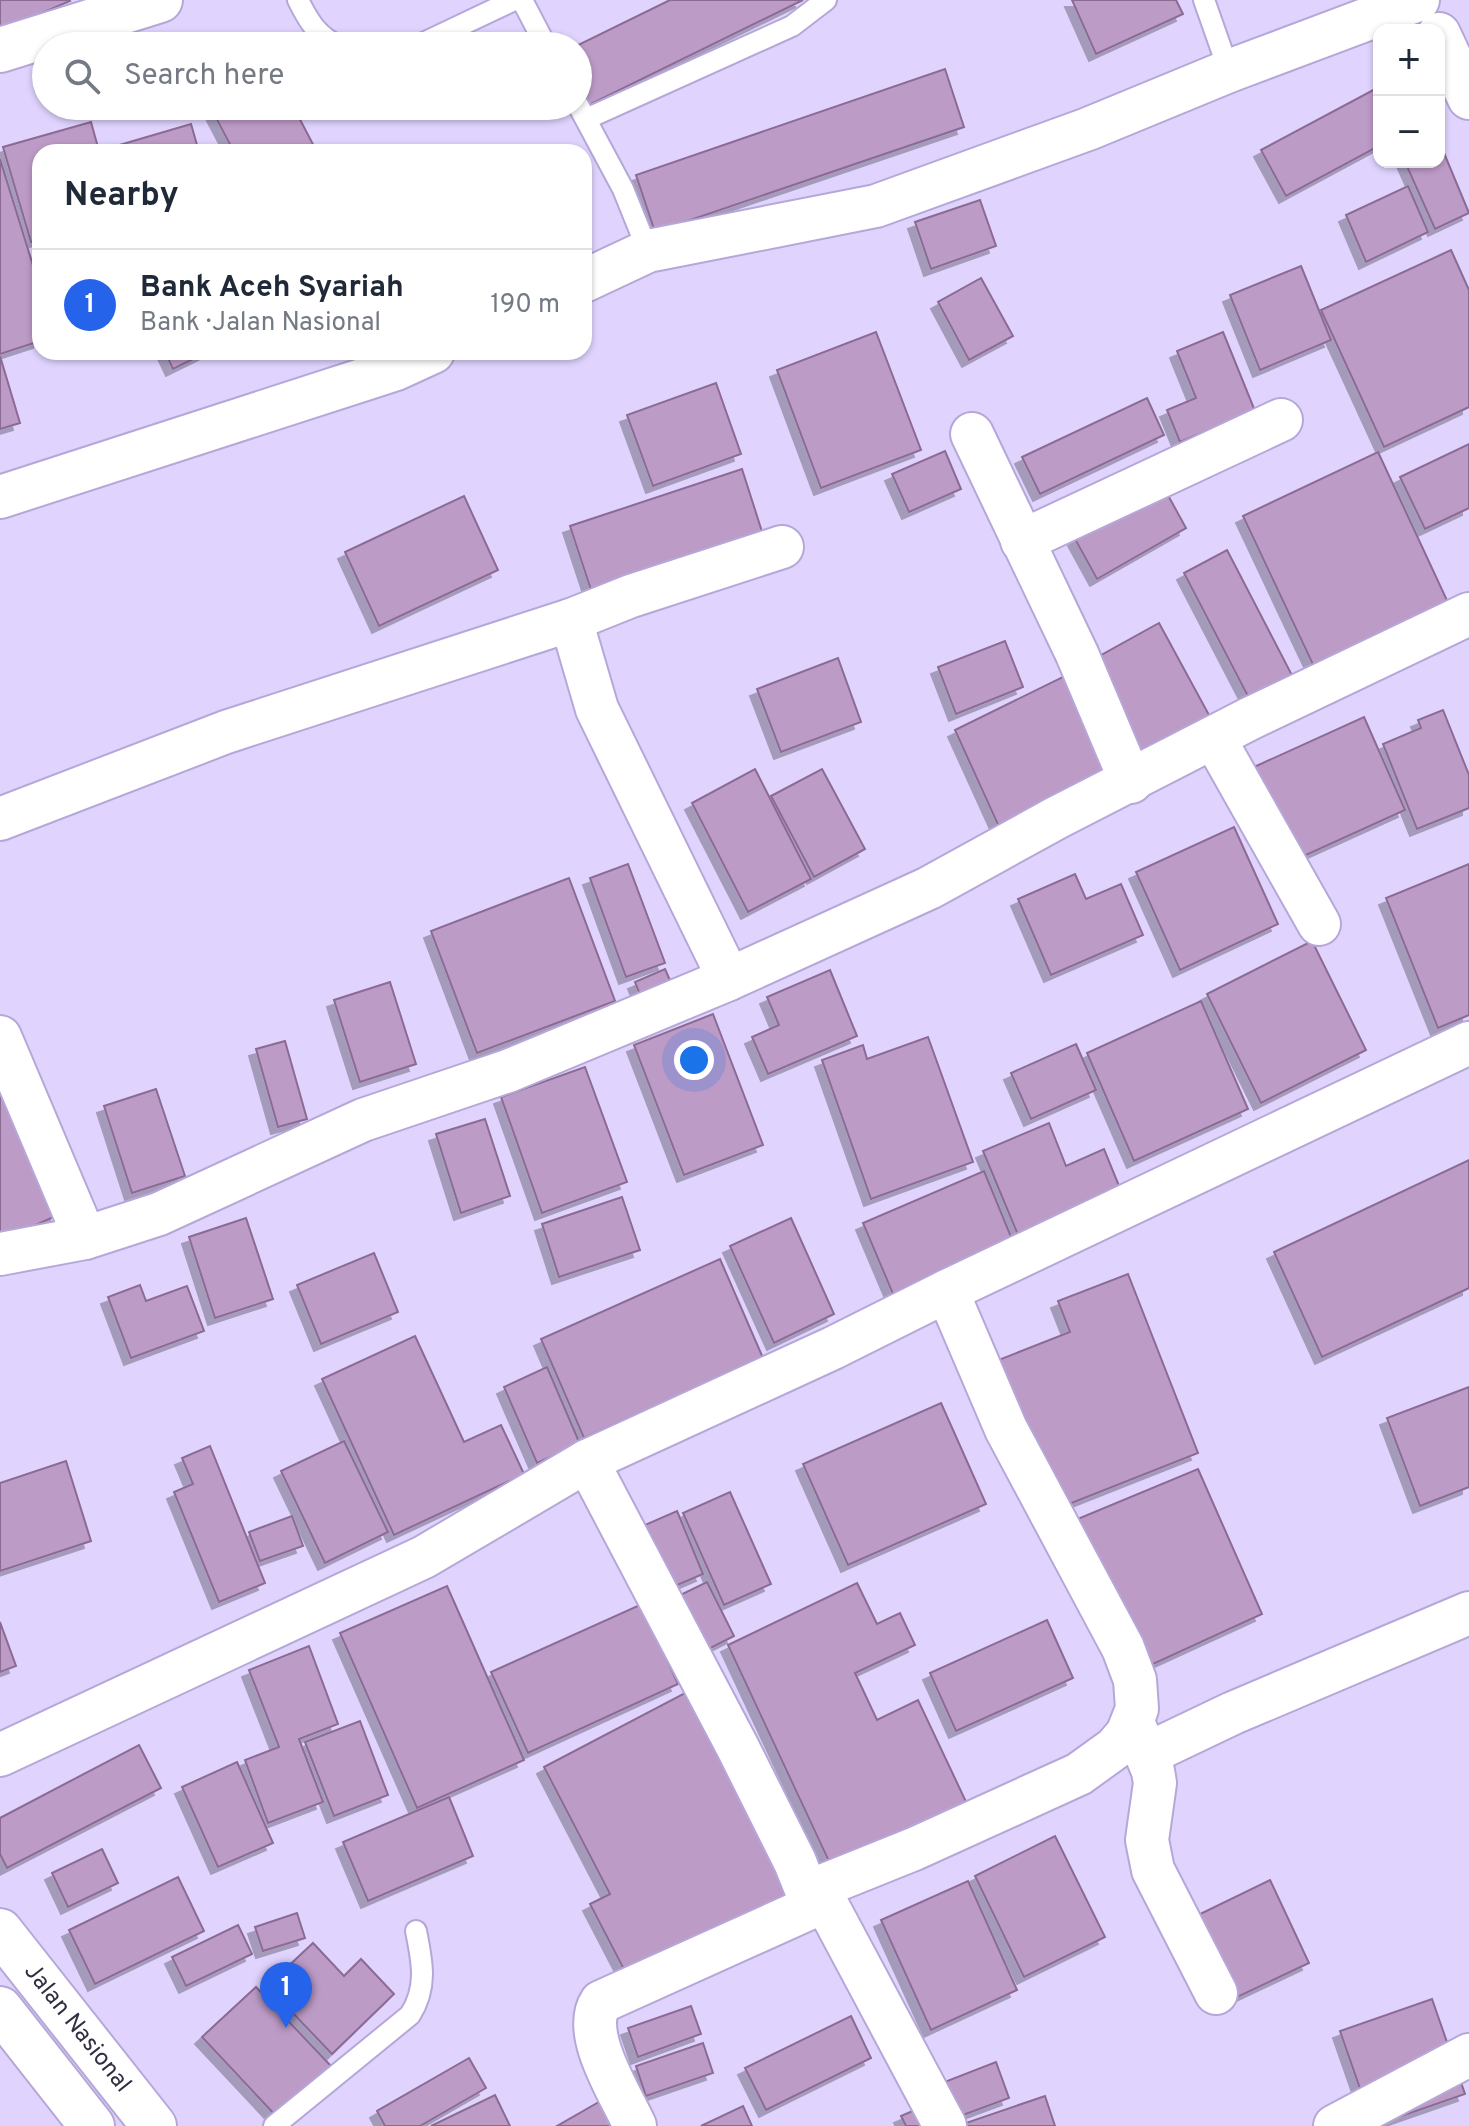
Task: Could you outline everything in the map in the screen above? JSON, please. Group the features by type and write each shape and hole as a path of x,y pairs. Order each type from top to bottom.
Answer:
{"highway":[{"path":"58,32 160,0"},
{"path":"0,50 32,40"},
{"name":"Jalan Nasional","path":"0,1931 154,2126"},
{"name":"Jalan Nasional","path":"0,2009 92,2126"}],"street":[{"path":"592,275 642,235 876,206 1088,129 1229,71 1420,0 1434,24"},
{"path":"1445,47 1469,98"},
{"path":"0,497 381,374 414,360"},
{"path":"1022,541 1281,420"},
{"path":"972,434 1077,654 1131,782"},
{"path":"0,819 226,732 571,620 631,596 782,547"},
{"path":"0,1254 85,1238 159,1214 363,1120 508,1071 729,979 929,888 1056,818 1469,614"},
{"path":"571,620 597,709 729,979"},
{"path":"1214,738 1319,924"},
{"path":"0,1037 85,1238"},
{"path":"0,1755 424,1557 587,1461 833,1348 1469,1043"},
{"path":"947,1291 1006,1429 1123,1648 1135,1680 1140,1738 1155,1783 1147,1840 1149,1856 1153,1870 1216,1993"},
{"path":"587,1461 795,1862 945,2126"},
{"path":"635,2126 596,2039 594,2018 601,2002 914,1849 1079,1774 1115,1748 1140,1738 1233,1713 1469,1613"},
{"path":"1335,2126 1469,2055"}],"lane":[{"path":"298,0 311,25 319,32"},
{"path":"447,32 514,0"},
{"path":"522,0 539,32"},
{"path":"592,108 792,26 826,0"},
{"path":"1206,4 1229,71"},
{"path":"586,120 623,189 642,235"},
{"path":"274,2126 410,2015 418,2003 423,1976 416,1931"}],"building":[{"path":"0,0 69,0 70,1 0,31"},
{"path":"670,0 803,0 592,104 592,38"},
{"path":"1072,0 1176,0 1183,14 1096,54"},
{"path":"945,69 964,127 655,232 636,175"},
{"path":"1373,90 1373,149 1286,196 1261,150"},
{"path":"217,120 300,120 313,144 230,144"},
{"path":"91,122 97,144 32,144 31,242 3,147"},
{"path":"191,124 197,144 123,144"},
{"path":"1445,155 1469,213 1435,229 1408,168 1445,168"},
{"path":"0,159 32,262 32,344 0,354"},
{"path":"1408,186 1428,232 1366,262 1346,215"},
{"path":"980,200 996,246 931,269 915,222"},
{"path":"1451,250 1469,290 1469,407 1384,447 1321,310"},
{"path":"1301,266 1331,340 1260,370 1230,295"},
{"path":"981,278 1013,336 969,360 938,302"},
{"path":"876,332 921,450 821,488 777,370"},
{"path":"1223,332 1255,411 1180,442 1167,410 1196,398 1177,351"},
{"path":"0,356 20,423 0,429"},
{"path":"169,360 191,360 173,369"},
{"path":"716,383 741,454 653,486 627,415"},
{"path":"1147,398 1164,435 1040,494 1022,457"},
{"path":"1469,444 1469,508 1425,529 1400,477"},
{"path":"945,451 961,489 909,512 892,474"},
{"path":"1378,452 1451,609 1317,673 1243,516"},
{"path":"742,469 765,541 594,599 570,526"},
{"path":"1164,488 1186,528 1097,579 1075,539"},
{"path":"464,496 498,570 379,626 345,552"},
{"path":"1227,550 1296,683 1253,706 1184,573"},
{"path":"1159,623 1215,726 1144,766 1087,663"},
{"path":"1005,641 1023,687 956,714 938,667"},
{"path":"838,658 861,722 781,752 757,689"},
{"path":"1077,670 1118,770 1000,829 955,730"},
{"path":"1443,710 1469,775 1469,808 1417,829 1383,744 1421,728 1418,720"},
{"path":"1364,717 1405,810 1295,860 1254,767"},
{"path":"755,769 811,879 748,912 692,803"},
{"path":"822,769 865,849 814,877 771,796"},
{"path":"1234,827 1278,924 1180,970 1136,872"},
{"path":"628,864 665,963 626,977 590,878"},
{"path":"1469,864 1469,1015 1438,1028 1386,898"},
{"path":"1075,874 1086,899 1121,884 1143,935 1051,975 1018,899"},
{"path":"569,878 615,1001 477,1053 431,931"},
{"path":"1312,941 1366,1050 1261,1103 1207,994"},
{"path":"665,969 676,994 645,1007 635,982"},
{"path":"830,970 857,1036 768,1074 752,1037 779,1025 767,997"},
{"path":"390,982 416,1064 360,1082 334,1000"},
{"path":"1201,1001 1248,1109 1134,1161 1087,1053"},
{"path":"713,1014 763,1145 684,1175 634,1045"},
{"path":"928,1037 973,1162 871,1199 822,1060 863,1045 867,1059"},
{"path":"285,1041 307,1119 278,1127 256,1049"},
{"path":"1076,1044 1096,1090 1031,1119 1011,1073"},
{"path":"585,1067 627,1182 542,1213 501,1097"},
{"path":"0,1085 58,1215 0,1241"},
{"path":"156,1089 185,1176 132,1193 104,1106"},
{"path":"485,1119 510,1196 461,1213 436,1134"},
{"path":"1049,1123 1066,1166 1104,1149 1126,1203 1023,1247 983,1151"},
{"path":"1469,1160 1469,1288 1322,1357 1274,1252"},
{"path":"984,1171 1016,1249 896,1301 863,1223"},
{"path":"622,1197 640,1250 559,1277 542,1224"},
{"path":"246,1218 273,1299 215,1318 189,1237"},
{"path":"791,1218 834,1314 774,1343 730,1246"},
{"path":"374,1253 398,1312 321,1344 297,1285"},
{"path":"720,1259 763,1358 584,1438 541,1339"},
{"path":"1128,1274 1198,1453 1054,1510 996,1361 1070,1332 1058,1301"},
{"path":"140,1285 146,1301 187,1286 204,1331 131,1358 108,1297"},
{"path":"415,1336 464,1442 501,1425 524,1474 394,1535 322,1379"},
{"path":"547,1367 580,1444 537,1463 504,1387"},
{"path":"1469,1387 1469,1487 1420,1506 1387,1418"},
{"path":"941,1403 986,1504 848,1565 803,1464"},
{"path":"344,1441 388,1532 325,1563 281,1471"},
{"path":"210,1446 265,1583 219,1602 174,1492 193,1484 182,1458"},
{"path":"66,1461 91,1541 0,1571 0,1483"},
{"path":"1198,1469 1262,1614 1140,1670 1068,1523"},
{"path":"730,1492 771,1584 724,1605 683,1513"},
{"path":"677,1511 703,1574 661,1592 636,1529"},
{"path":"292,1516 303,1546 260,1561 249,1532"},
{"path":"707,1582 734,1636 693,1657 666,1602"},
{"path":"857,1583 877,1624 900,1613 915,1645 855,1673 877,1720 918,1700 968,1806 833,1870 728,1645"},
{"path":"447,1586 524,1760 417,1808 340,1633"},
{"path":"642,1604 678,1684 528,1753 491,1672"},
{"path":"1047,1620 1073,1678 956,1731 930,1673"},
{"path":"0,1622 16,1666 0,1672"},
{"path":"309,1646 338,1724 299,1739 323,1802 268,1823 245,1760 279,1747 249,1670"},
{"path":"685,1693 791,1897 630,1981 590,1904 610,1894 544,1767"},
{"path":"360,1721 388,1795 334,1816 305,1742"},
{"path":"139,1745 161,1788 7,1868 0,1854 0,1818"},
{"path":"237,1762 273,1843 218,1867 182,1787"},
{"path":"449,1797 473,1856 368,1901 343,1842"},
{"path":"1055,1836 1105,1937 1024,1977 975,1876"},
{"path":"102,1849 118,1883 68,1907 52,1873"},
{"path":"178,1877 204,1931 95,1984 69,1930"},
{"path":"1270,1880 1309,1963 1233,1999 1194,1917"},
{"path":"968,1881 1017,1990 931,2030 881,1920"},
{"path":"297,1913 305,1938 263,1951 255,1927"},
{"path":"238,1925 252,1954 186,1986 172,1957"},
{"path":"313,1943 344,1976 361,1959 394,1994 332,2054 267,1986"},
{"path":"256,1987 331,2066 277,2117 202,2037"},
{"path":"1432,1999 1465,2094 1373,2126 1340,2031"},
{"path":"691,2006 701,2034 638,2057 628,2028"},
{"path":"851,2016 871,2058 766,2110 745,2068"},
{"path":"703,2043 713,2073 646,2096 636,2066"},
{"path":"469,2058 486,2088 420,2126 385,2126 377,2111"},
{"path":"996,2062 1009,2098 955,2118 942,2083"},
{"path":"495,2095 510,2126 431,2126"},
{"path":"1045,2096 1055,2126 963,2124"},
{"path":"604,2099 619,2126 557,2126"},
{"path":"743,2106 752,2126 701,2126"},
{"path":"924,2106 933,2126 906,2126 901,2116"}],"place":[{"name":"Bank Aceh Syariah","path":"286,2028"}]}
